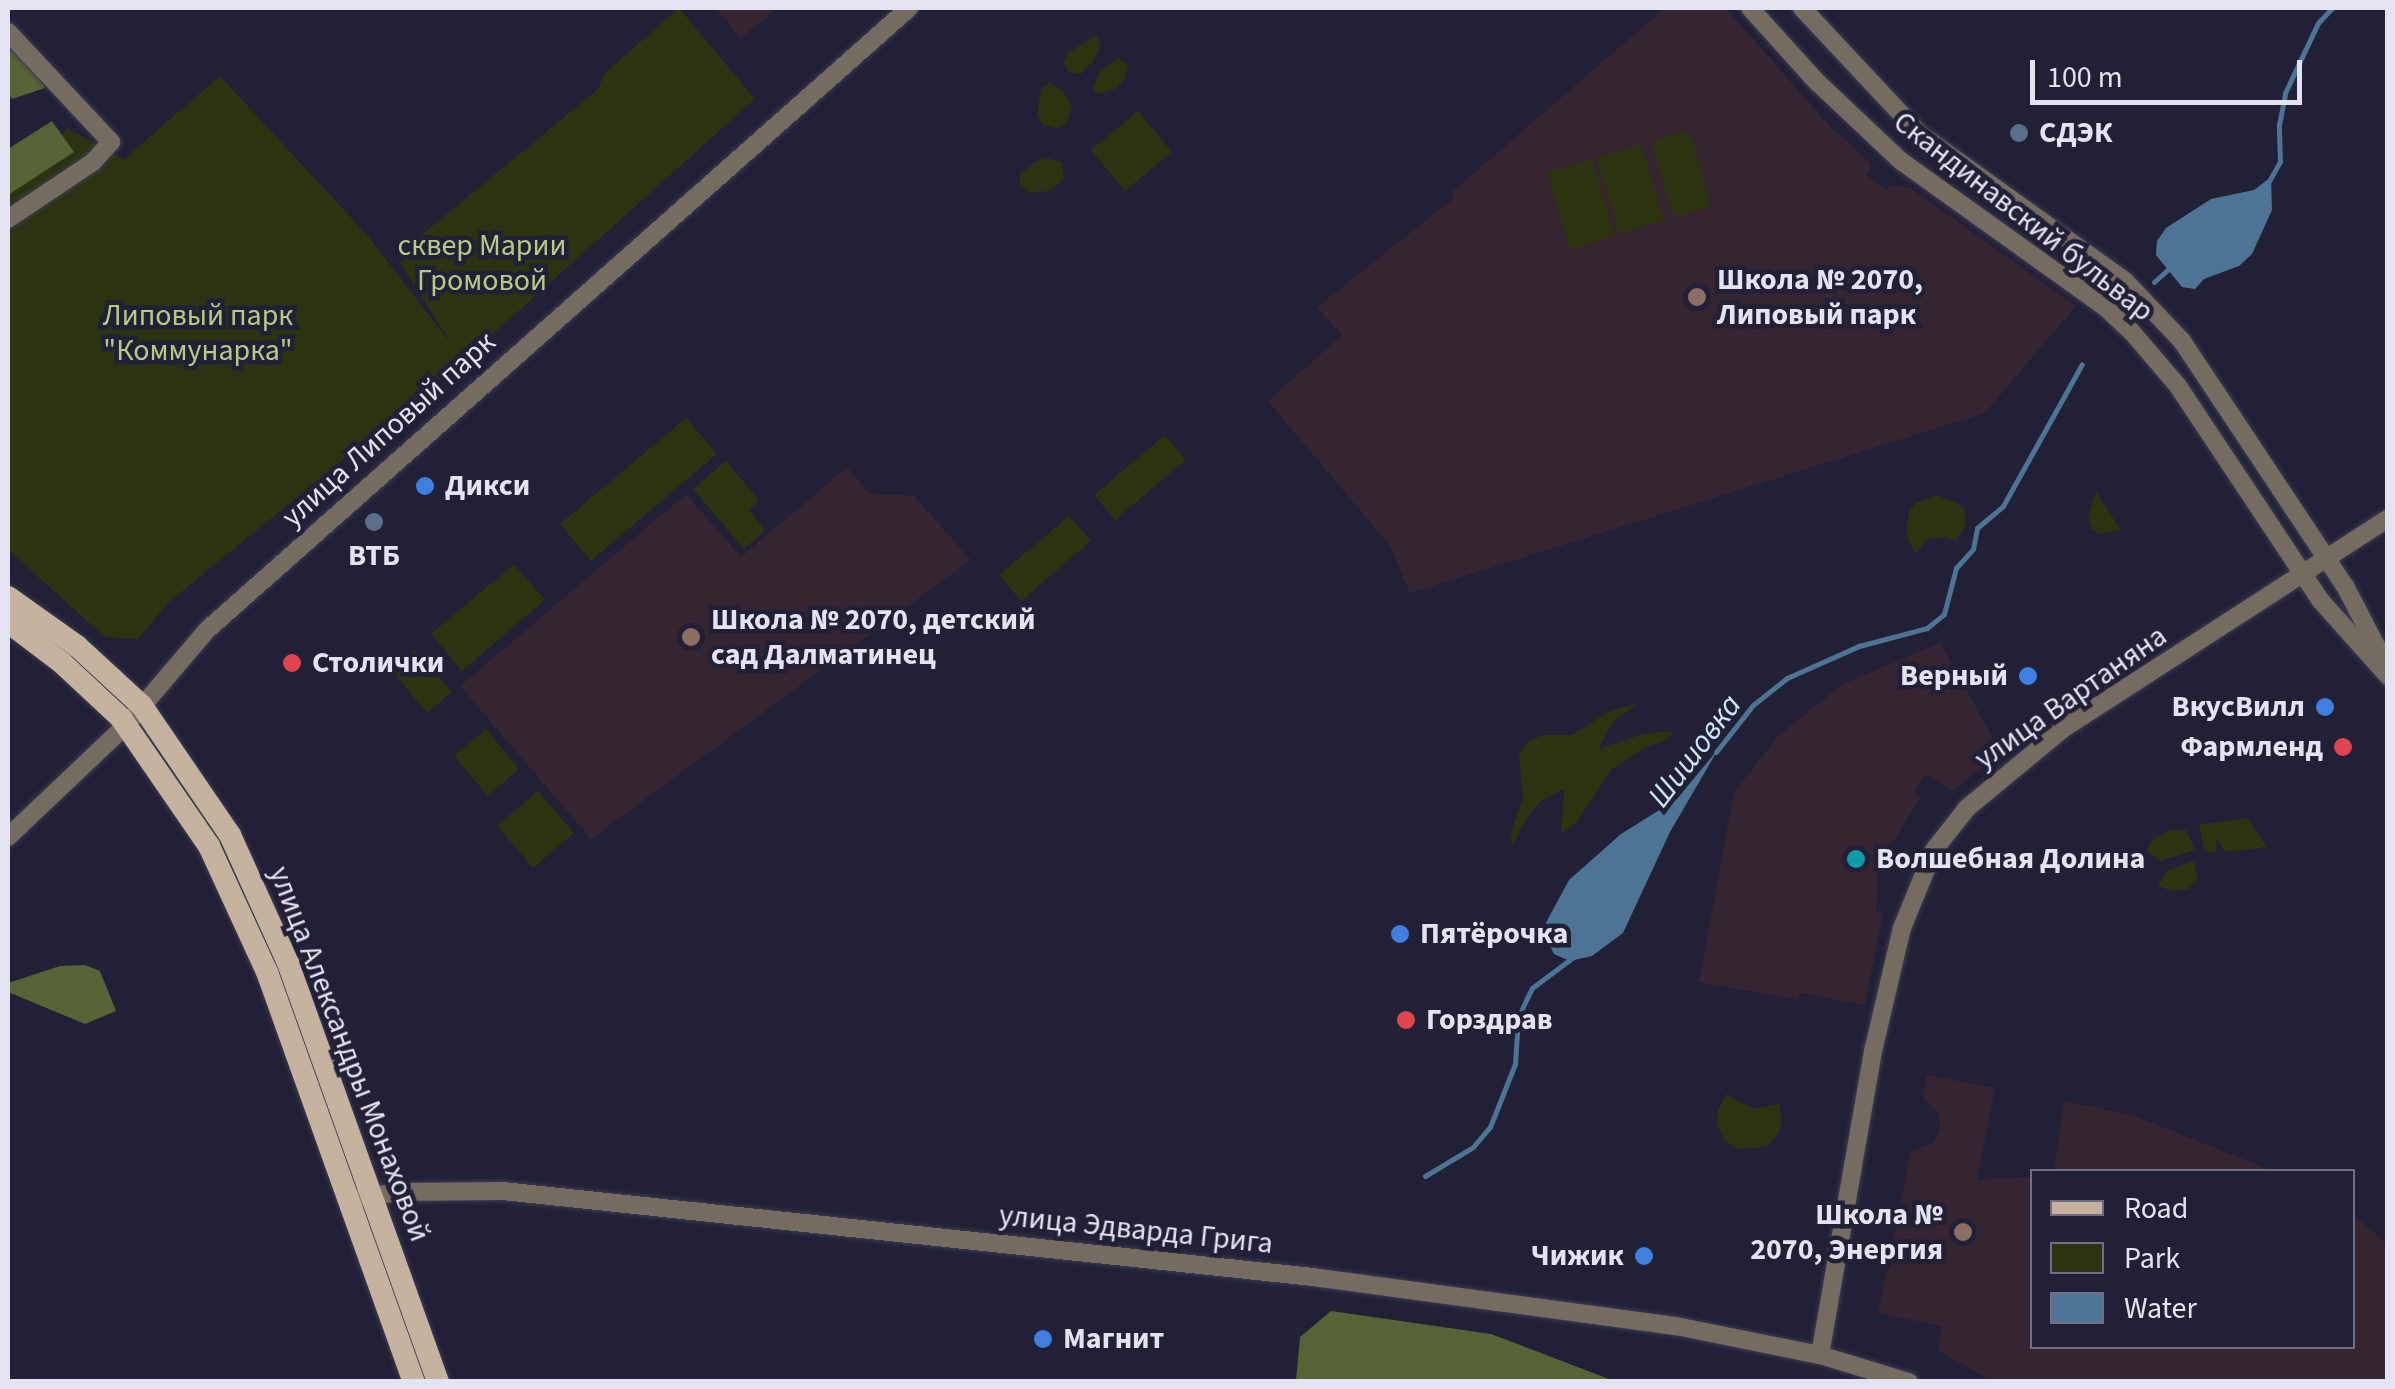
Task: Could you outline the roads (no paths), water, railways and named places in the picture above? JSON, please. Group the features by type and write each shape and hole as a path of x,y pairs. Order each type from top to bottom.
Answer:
{"main road":[{"name":"улица Александры Монаховой","path":"8,597 78,646 210,802 256,888 288,963 414,1382"},
{"name":"улица Александры Монаховой","path":"8,622 134,715"},
{"name":"улица Александры Монаховой","path":"361,1198 438,1382"}],"street":[{"name":"улица Липовый парк","path":"8,837 134,715 208,630 909,8"},
{"name":"Скандинавский бульвар","path":"1752,8 1816,81 1902,161 2106,308 2131,332 2178,386 2303,574 2388,676"},
{"name":"Скандинавский бульвар","path":"1802,8 1920,134 2125,282 2157,314 2194,356 2326,558 2388,668"},
{"path":"8,32 111,142 93,162 8,218"},
{"name":"улица Вартаняна","path":"1820,1355 1878,1030 1902,928 1934,850 1967,808 2064,728 2388,518"},
{"name":"улица Эдварда Грига","path":"361,1198 504,1191 1412,1290 1676,1326 1820,1355 1909,1382"}],"water":[{"path":"2271,177 2272,210 2252,254 2239,266 2204,279 2195,289 2182,287 2156,255 2157,241 2166,228 2211,199 2254,190"},
{"path":"1719,748 1670,832 1623,933 1592,956 1570,961 1554,954 1542,930 1569,880 1621,834 1677,799"}],"waterway":[{"name":"Шишовка","path":"2268,183 2280,161 2279,125 2285,93 2318,23 2332,8"},
{"name":"Шишовка","path":"2154,282 2174,264"},
{"name":"Шишовка","path":"1716,752 1753,705 1787,678 1859,646 1927,628 1944,614 1956,568 1973,549 1977,528 2003,506 2082,364"},
{"name":"Шишовка","path":"1425,1176 1473,1147 1490,1127 1515,1064 1518,1018 1527,998 1532,988 1572,958"}],"place":[{"name":"СДЭК","path":"2019,133"},
{"name":"Школа № 2070, Липовый парк","path":"1697,297"},
{"name":"Дикси","path":"425,486"},
{"name":"ВТБ","path":"374,522"},
{"name":"Школа № 2070, детский сад Далматинец","path":"691,637"},
{"name":"Столички","path":"292,663"},
{"name":"Верный","path":"2028,676"},
{"name":"ВкусВилл","path":"2325,707"},
{"name":"Фармленд","path":"2343,747"},
{"name":"Волшебная Долина","path":"1856,859"},
{"name":"Пятёрочка","path":"1400,934"},
{"name":"Горздрав","path":"1406,1020"},
{"name":"Школа № 2070, Энергия","path":"1963,1232"},
{"name":"Чижик","path":"1644,1256"},
{"name":"Магнит","path":"1043,1339"}],"park label":[{"name":"сквер Марии Громовой","path":"482,263"},
{"name":"Липовый парк \"Коммунарка\"","path":"198,333"}]}
